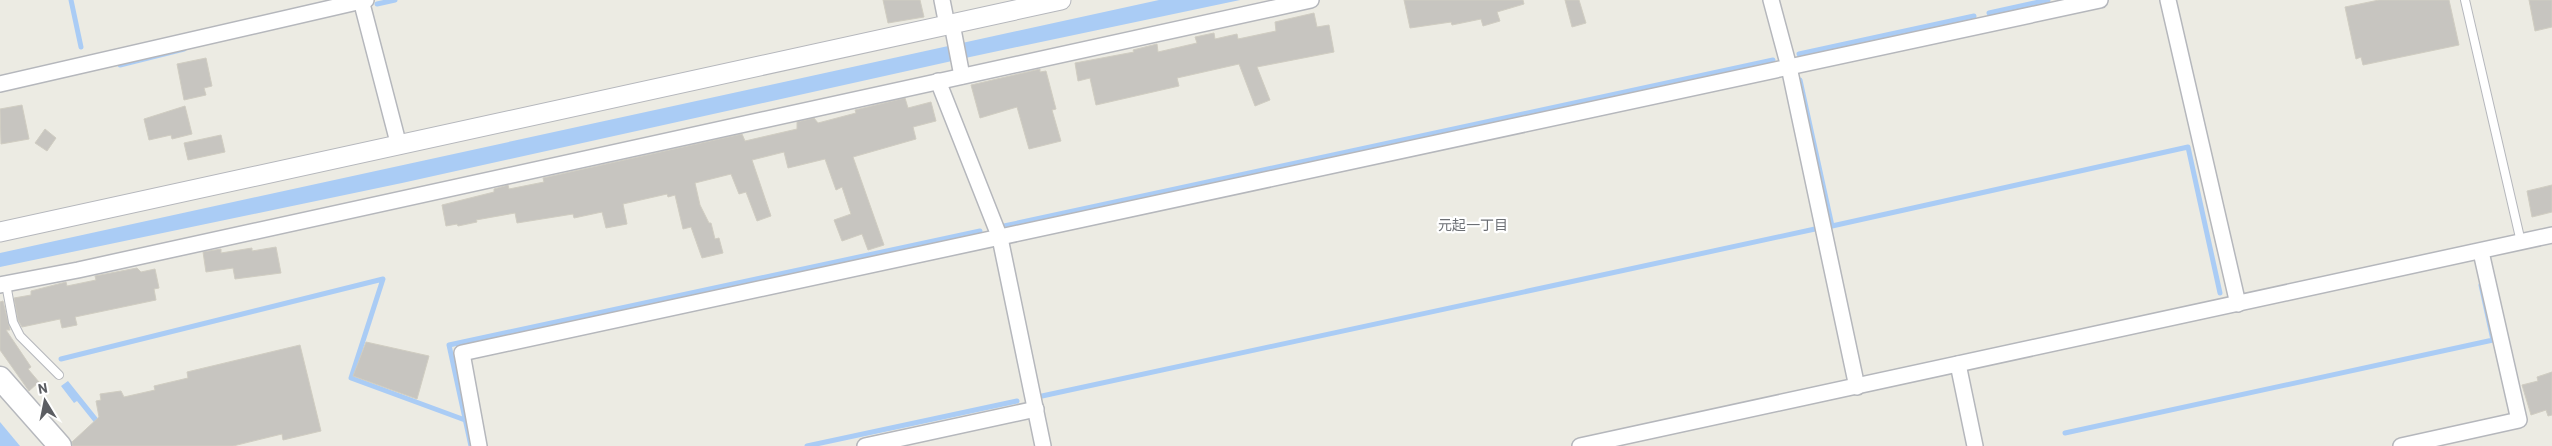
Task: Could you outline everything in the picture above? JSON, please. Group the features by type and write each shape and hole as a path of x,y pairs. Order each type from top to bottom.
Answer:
{"main road":[{"path":"0,378 60,446"}],"street":[{"path":"0,84 363,0 399,146"},
{"path":"942,0 961,71"},
{"path":"0,232 951,28 1061,0"},
{"path":"3,285 88,268 938,81 961,71 1311,0"},
{"path":"1771,0 1789,67 1857,386"},
{"path":"479,446 462,354 2100,0"},
{"path":"2168,0 2238,304"},
{"path":"938,81 1000,238 1043,446"},
{"path":"1580,446 2481,252 2552,235"},
{"path":"2401,446 2519,420 2481,252"},
{"path":"1958,364 1975,446"},
{"path":"865,446 1036,409"}],"lane":[{"path":"2465,0 2521,242"},
{"path":"3,285 13,322 20,336 58,375"}],"water":[{"path":"1159,0 1240,0 970,57 402,183 0,267 0,253"},
{"path":"68,381 120,446 113,446 77,401 74,403 61,386"},
{"path":"0,422 20,446 0,446"}],"building":[{"path":"883,0 920,0 924,17 888,23"},
{"path":"1404,0 1523,0 1524,4 1497,12 1500,21 1483,26 1481,19 1452,25 1451,22 1410,28"},
{"path":"1565,0 1579,0 1586,23 1572,27"},
{"path":"2379,0 2449,0 2459,45 2363,65 2361,57 2356,59 2345,7"},
{"path":"2529,0 2552,0 2552,27 2535,31"},
{"path":"1314,13 1317,27 1329,25 1334,52 1257,67 1270,100 1255,106 1239,64 1177,78 1179,86 1096,105 1090,78 1078,81 1075,63 1134,52 1133,50 1157,44 1158,52 1197,43 1195,37 1214,33 1215,39 1237,34 1238,39 1276,31 1275,22"},
{"path":"206,58 212,86 204,88 206,95 184,100 177,64"},
{"path":"1040,69 1040,72 1046,71 1056,109 1052,110 1061,141 1029,149 1017,107 980,118 971,85"},
{"path":"905,98 908,108 931,102 936,121 913,127 916,139 853,157 884,245 868,250 862,234 842,241 834,220 851,214 842,187 836,190 825,159 788,168 784,152 752,160 771,216 757,221 746,192 739,194 731,174 695,183 700,205 709,223 711,223 715,239 719,238 723,253 702,258 691,227 683,229 675,195 668,197 667,194 623,204 627,224 606,228 602,212 574,218 573,214 517,223 515,213 476,220 477,222 458,226 457,224 446,226 442,205 494,192 494,189 508,185 509,189 544,182 543,178 742,134 745,141 797,129 797,122 814,118 818,123 856,113 855,110"},
{"path":"22,105 29,139 1,144 0,109"},
{"path":"185,106 192,134 172,139 171,135 149,140 144,119"},
{"path":"45,129 56,138 47,151 35,143"},
{"path":"221,135 225,152 188,160 184,143"},
{"path":"2552,185 2552,212 2532,217 2527,191"},
{"path":"276,247 281,273 235,279 233,268 206,272 203,252 221,249 221,253 252,248 252,251"},
{"path":"137,268 141,272 155,269 159,288 154,289 156,300 75,317 77,325 62,328 60,319 22,327 18,320 14,298 31,295 31,291 66,282 67,286 96,280 95,276"},
{"path":"3,301 10,330 6,330 31,367 28,369 39,382 29,391 0,350 0,302"},
{"path":"366,342 429,356 417,399 353,376"},
{"path":"300,345 321,431 283,440 282,434 233,446 73,446 72,442 99,417 96,401 101,400 100,394 121,391 124,397 155,390 154,386 188,378 187,372"},
{"path":"2552,372 2552,415 2548,416 2546,410 2531,415 2522,385 2538,381 2537,377"}],"waterway":[{"path":"71,0 81,47"},
{"path":"377,4 395,0"},
{"path":"1989,13 2048,0"},
{"path":"1799,54 1974,16"},
{"path":"120,65 184,49"},
{"path":"1004,226 1773,60"},
{"path":"1800,80 1832,226 2188,147 2220,293"},
{"path":"1042,396 1815,229"},
{"path":"471,446 449,345 980,231"},
{"path":"61,359 383,279 351,378 465,420"},
{"path":"2065,433 2493,340 2481,285"},
{"path":"807,446 1017,401"}],"district":[{"name":"元起一丁目","path":"1473,225"}]}
